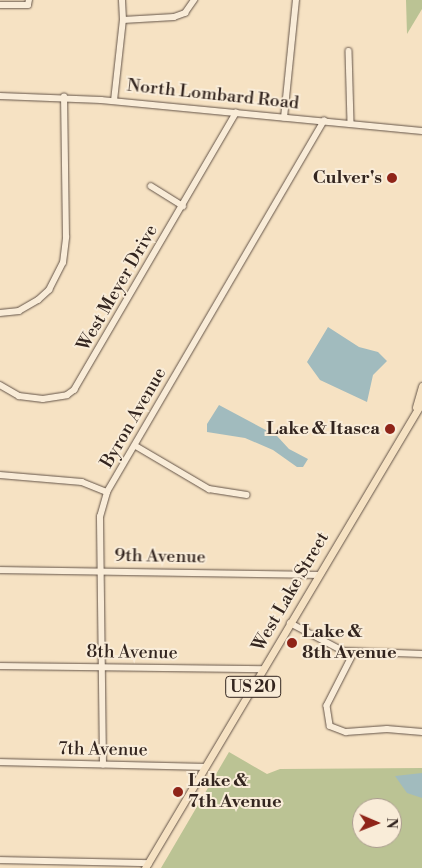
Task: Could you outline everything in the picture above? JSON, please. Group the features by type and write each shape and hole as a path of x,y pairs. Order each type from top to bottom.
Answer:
{"main road":[{"name":"West Lake Street","path":"419,410 422,386"},
{"name":"West Lake Street","path":"147,865 419,410 422,402"}],"street":[{"path":"114,101 123,20 122,0"},
{"path":"123,20 174,17 190,7 194,0"},
{"path":"284,118 296,0"},
{"path":"0,5 29,2"},
{"path":"349,51 351,124"},
{"name":"North Lombard Road","path":"0,96 64,97 114,101 422,131"},
{"path":"0,313 18,311 38,300 49,290 63,263 66,237 64,97"},
{"name":"West Meyer Drive","path":"0,385 19,396 44,399 67,395 78,385 236,113"},
{"name":"Byron Avenue","path":"103,764 100,517 108,492 324,122"},
{"path":"151,186 183,206"},
{"path":"136,446 209,489 247,495"},
{"path":"0,475 82,482 108,492"},
{"name":"9th Avenue","path":"0,570 319,575"},
{"path":"290,623 336,649 354,653 422,654"},
{"path":"354,653 327,706 330,726 346,732 389,729 422,732"},
{"name":"8th Avenue","path":"0,666 264,669"},
{"name":"7th Avenue","path":"0,762 205,767"},
{"path":"0,860 147,865"}],"green space":[{"path":"406,0 422,0 422,9 407,34"},
{"path":"229,752 267,774 280,769 422,768 422,868 161,868"}],"water":[{"path":"328,327 359,347 378,352 387,361 373,375 367,402 320,380 307,362"},
{"path":"219,405 277,436 289,449 308,459 303,467 297,467 273,450 245,438 207,432 207,424"},
{"path":"422,773 422,798 407,793 395,776"}],"place":[{"name":"Culver's","path":"392,178"},
{"name":"Lake & Itasca","path":"390,429"},
{"name":"Lake & 8th Avenue","path":"292,643"},
{"name":"Lake & 7th Avenue","path":"178,792"}]}
